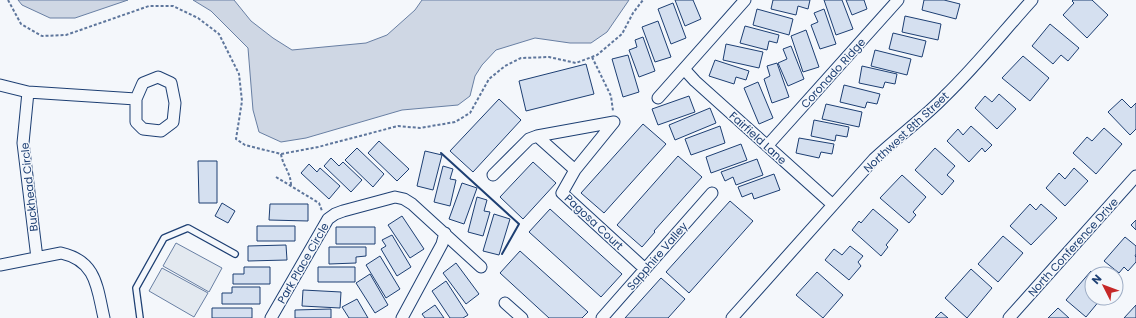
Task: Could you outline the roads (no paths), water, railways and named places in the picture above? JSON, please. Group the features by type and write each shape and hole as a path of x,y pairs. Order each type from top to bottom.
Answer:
{"street":[{"name":"Coronado Ridge","path":"767,146 898,0"},
{"name":"Northwest 8th Street","path":"732,318 890,144 947,95 1032,0"},
{"path":"658,98 740,2"},
{"name":"Fairfield Lane","path":"684,69 695,81 833,205"},
{"path":"158,77 170,83 175,103 173,122 162,131 143,129 136,122 136,99 143,83 158,77"},
{"path":"0,85 28,92 136,99"},
{"name":"Buckhead Circle","path":"28,92 24,143 37,258"},
{"name":"Pagosa Court","path":"537,136 614,122 575,170 562,193 645,269"},
{"path":"493,175 529,139 537,136 575,170"},
{"name":"North Conference Drive","path":"1009,318 1136,176"},
{"name":"Sapphire Valley","path":"602,318 712,193"},
{"name":"Park Place Circle","path":"272,318 323,225 328,220 335,214 343,211 395,197 404,199 412,204 481,267"},
{"path":"402,318 442,244 444,233"},
{"path":"0,265 61,253 74,257 86,265 96,281 104,318"},
{"path":"505,303 522,318"}],"lane":[{"path":"140,318 136,288 164,238 188,228 235,254"}]}
